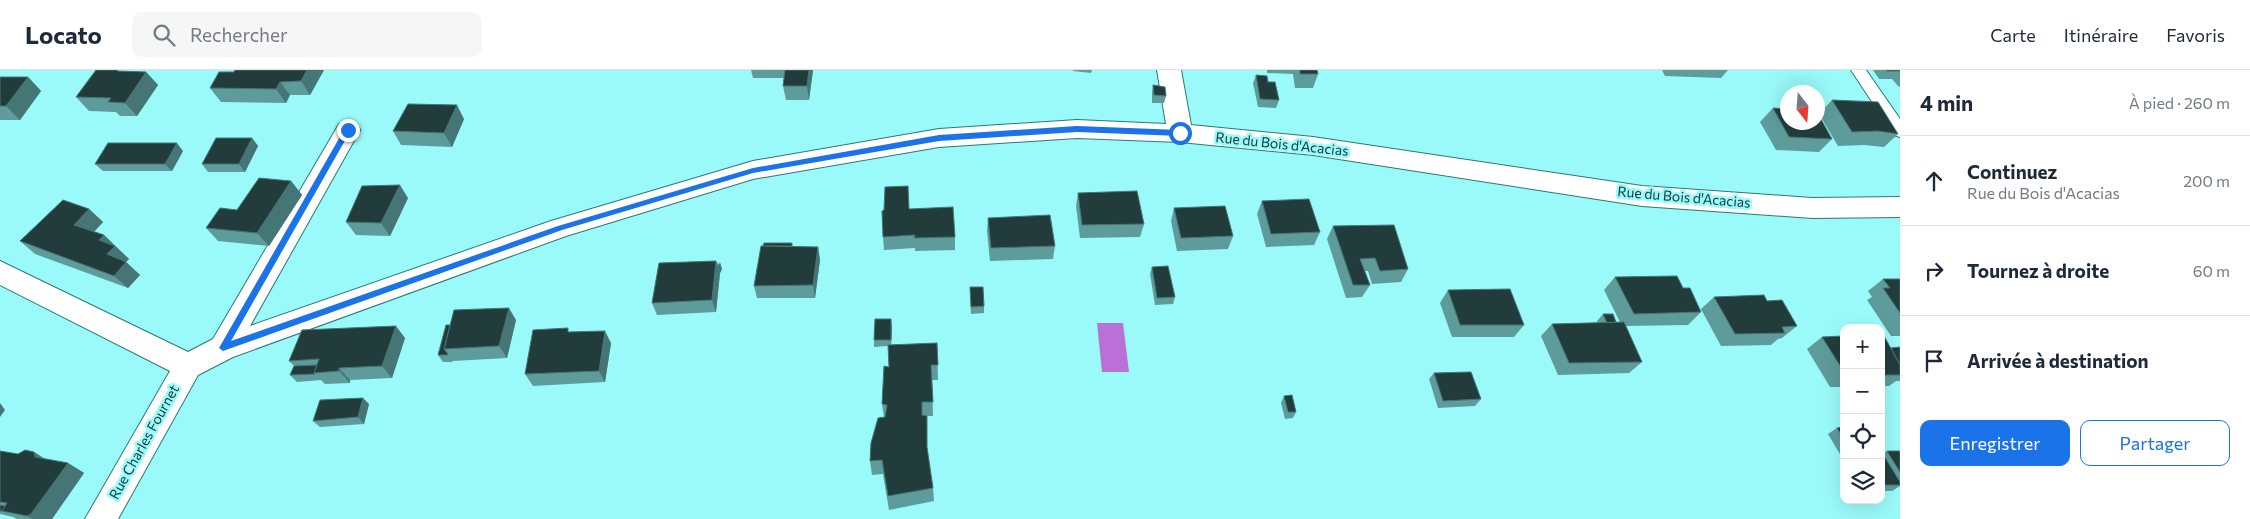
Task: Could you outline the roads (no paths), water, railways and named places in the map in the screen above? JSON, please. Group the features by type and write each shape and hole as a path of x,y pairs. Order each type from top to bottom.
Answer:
{"street":[{"path":"1169,70 1180,133"},
{"name":"Rue du Bois d'Acacias","path":"188,366 223,348 560,228 753,170 939,138 1077,129 1180,133 1313,146 1642,196 1812,208 1900,207"},
{"path":"223,348 348,130"},
{"path":"0,272 188,366"},
{"name":"Rue Charles Fournet","path":"101,519 188,366"}],"lane":[{"path":"1858,70 1900,131"}]}
